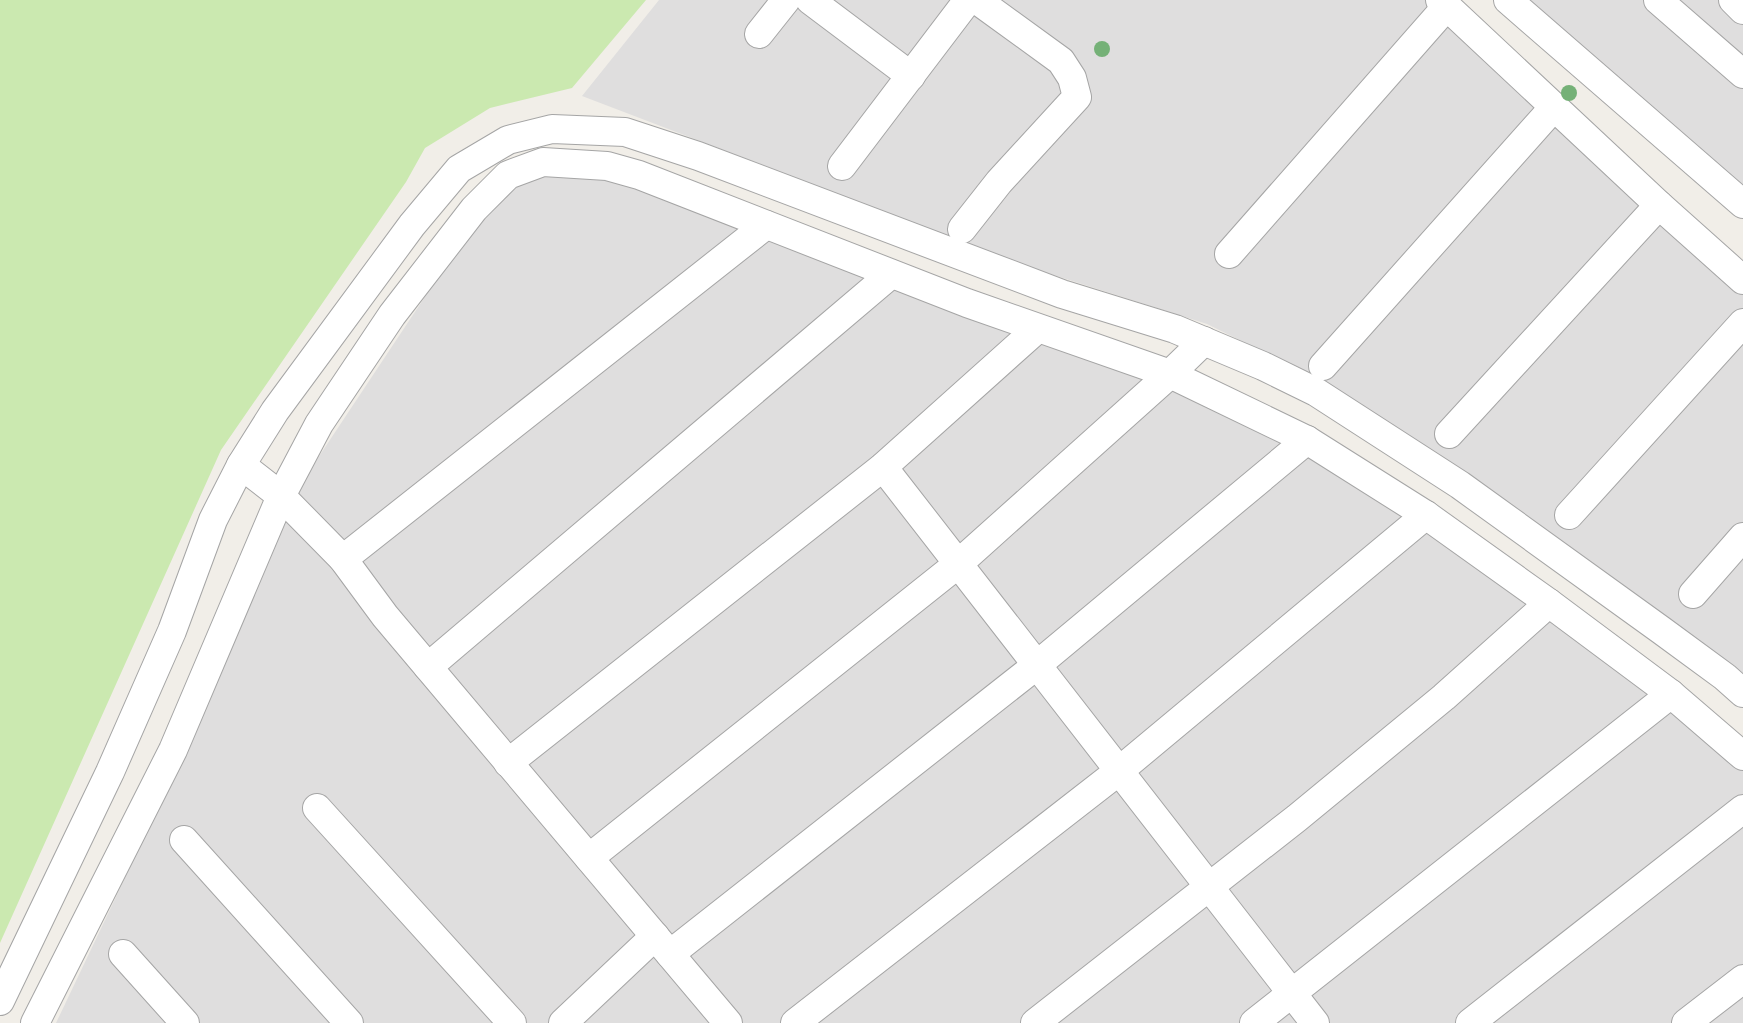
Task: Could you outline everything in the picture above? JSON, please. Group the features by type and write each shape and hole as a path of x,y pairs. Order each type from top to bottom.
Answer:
{"street":[{"path":"759,34 786,0"},
{"path":"810,0 911,76"},
{"path":"842,166 968,0"},
{"path":"962,229 999,182 1076,96 1072,78 1061,61 977,0"},
{"path":"1508,0 1743,204"},
{"path":"1658,0 1743,74"},
{"path":"1733,0 1743,10"},
{"path":"1228,254 1443,3 1659,205 1743,280"},
{"path":"1323,366 1554,107"},
{"path":"0,1001 110,772 172,631 213,520 241,465 275,411 412,225 459,169 508,140 552,129 625,132 698,156 1062,294 1175,329 1263,366 1316,392 1460,485 1661,630 1743,692"},
{"path":"35,1023 173,750 281,496 319,424 392,315 474,209 508,175 542,162 607,166 649,179 891,274 1038,329 1170,374 1307,440 1426,515 1671,694 1742,753"},
{"path":"1449,434 1659,205"},
{"path":"343,559 766,225"},
{"path":"428,667 891,274"},
{"path":"1569,514 1743,323"},
{"path":"508,763 883,467 1038,329"},
{"path":"589,858 958,564 1170,374 1204,341"},
{"path":"563,1023 662,945 1037,665 1307,440"},
{"path":"241,465 281,496 343,559 385,616 728,1023"},
{"path":"883,467 1315,1023"},
{"path":"795,1023 1119,771 1426,515"},
{"path":"1693,594 1743,537"},
{"path":"1035,1023 1297,818 1444,697 1548,603"},
{"path":"1254,1023 1671,694"},
{"path":"317,808 512,1023"},
{"path":"1470,1023 1743,809"},
{"path":"184,840 349,1023"},
{"path":"124,954 185,1023"},
{"path":"1686,1023 1743,979"}],"shaded area":[{"path":"659,0 1427,0 1743,284 1743,675 1471,475 1323,381 1207,324 1038,270 582,96"},
{"path":"1522,0 1743,0 1743,193"},
{"path":"540,173 599,176 642,188 1150,381 1288,443 1410,516 1743,764 1743,1023 56,1023 184,754 296,491 474,223 510,185"}],"green space":[{"path":"0,0 646,0 572,88 490,108 425,148 406,182 221,450 0,943"}]}
